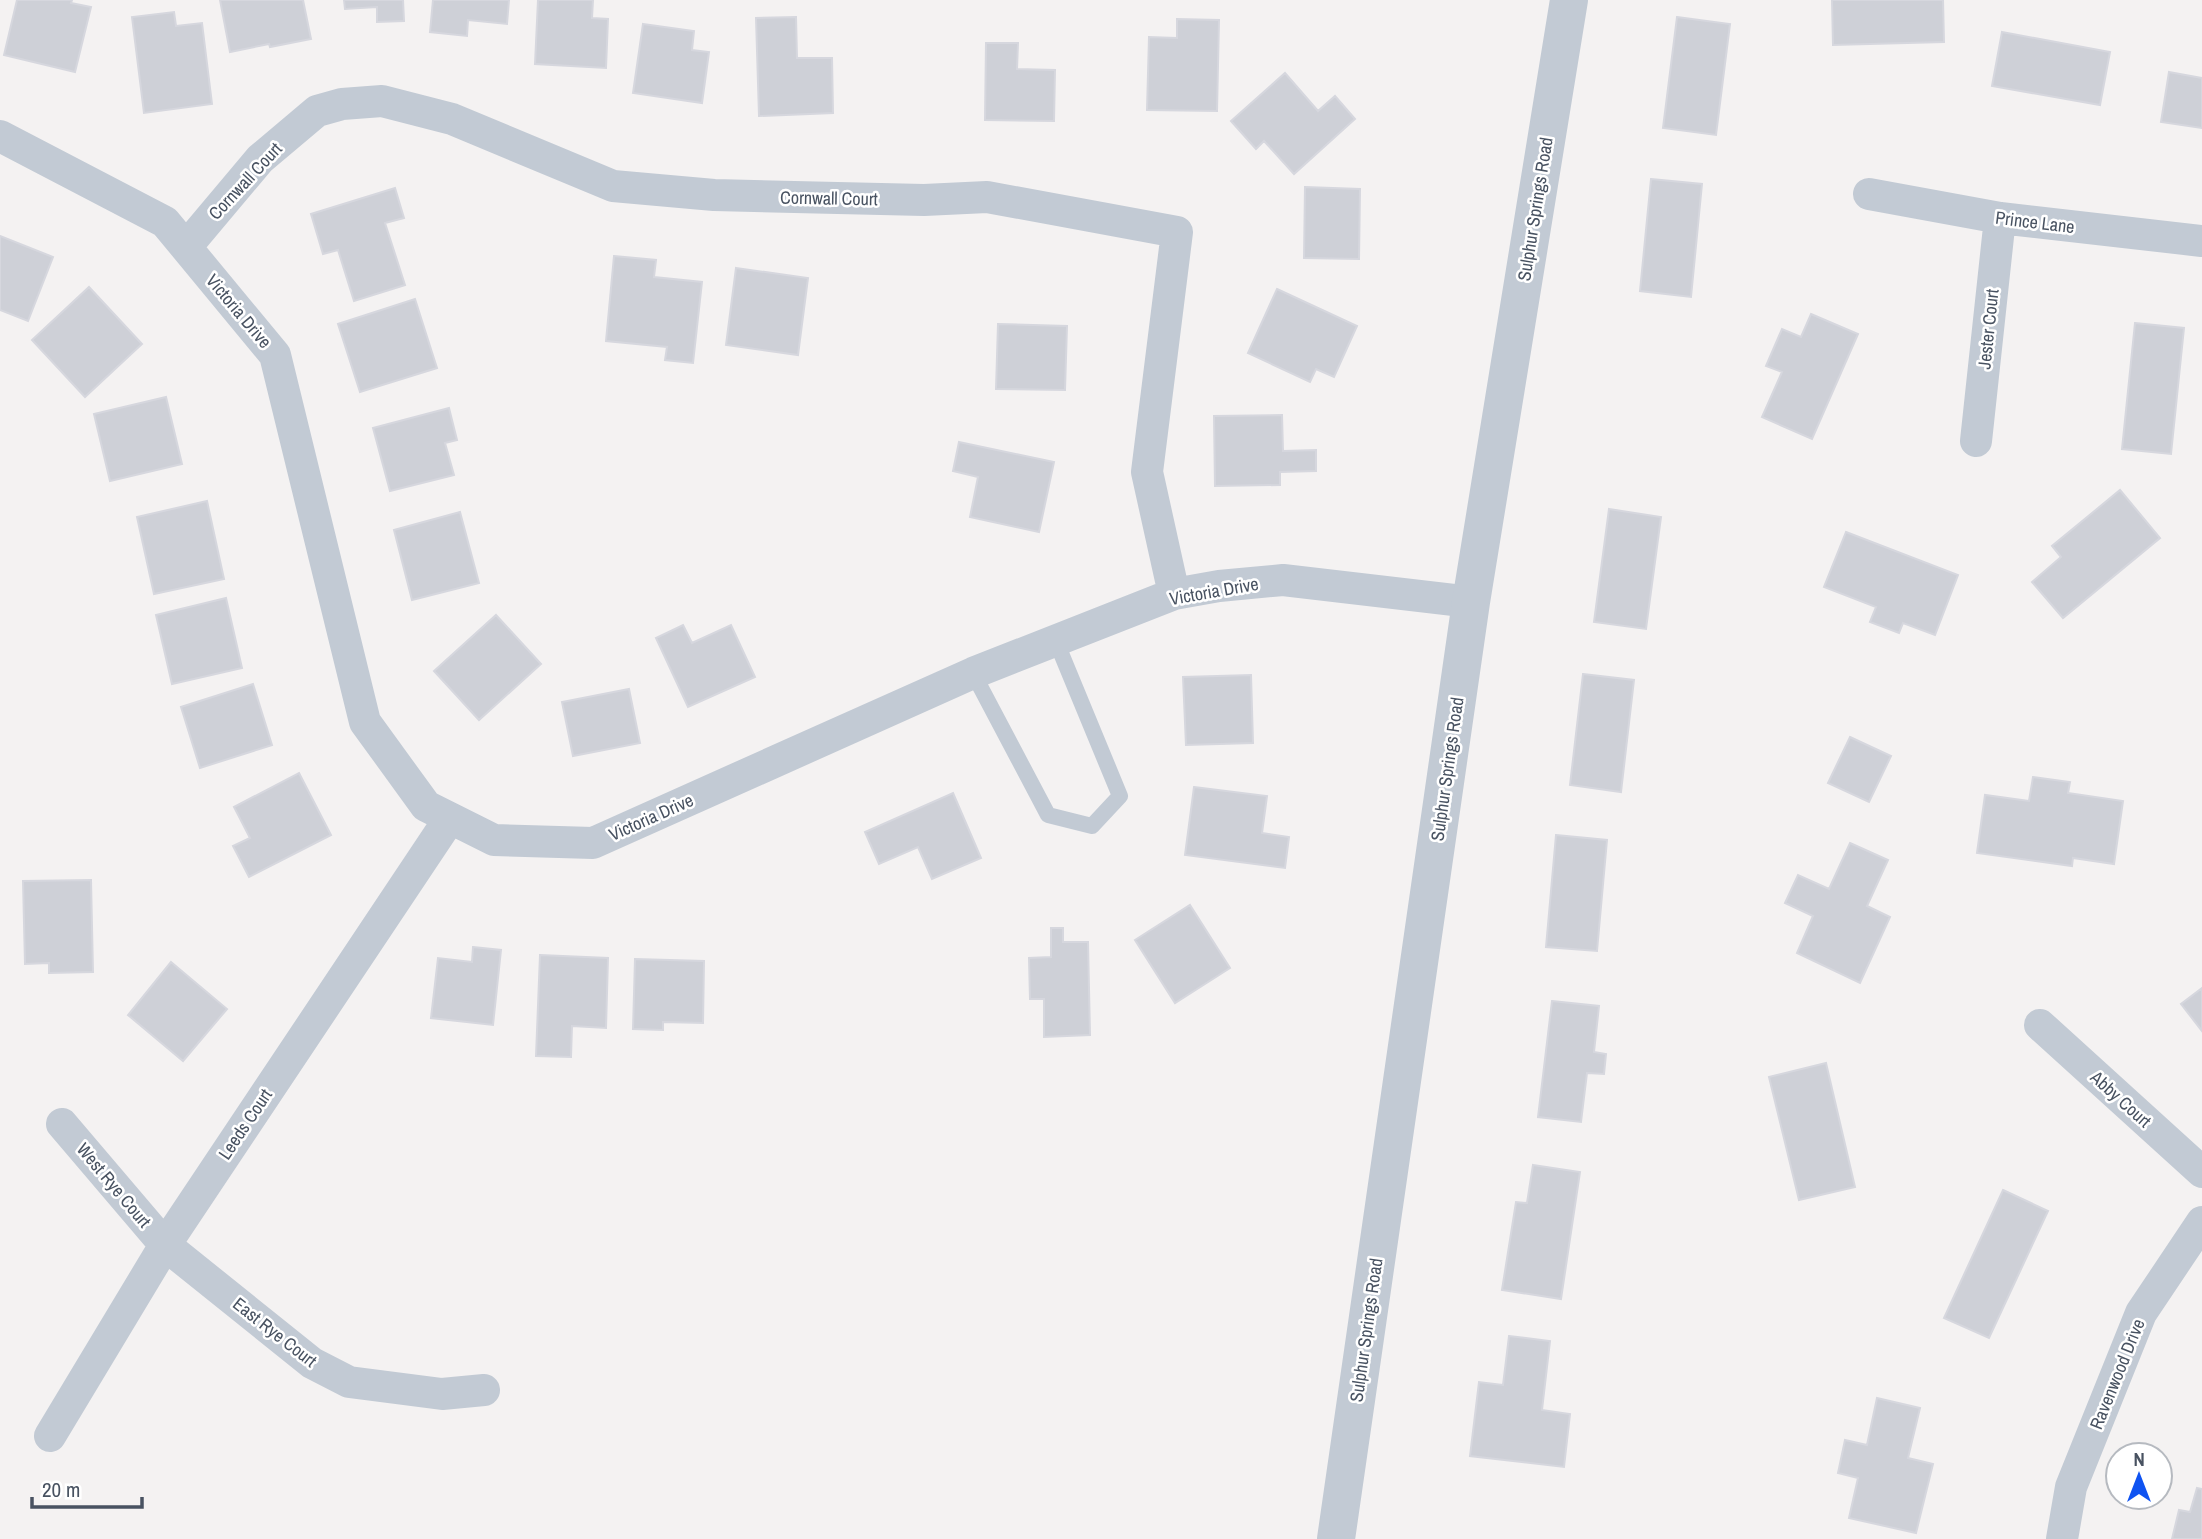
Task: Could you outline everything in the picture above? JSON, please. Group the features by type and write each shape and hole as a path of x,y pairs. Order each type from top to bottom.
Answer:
{"street":[{"name":"Sulphur Springs Road","path":"1336,1539 1471,602 1569,0"},
{"name":"Cornwall Court","path":"186,247 260,159 317,111 342,103 382,101 452,119 613,186 714,195 924,200 987,197 1177,232 1147,472 1174,594"},
{"name":"Victoria Drive","path":"0,136 165,222 275,355 365,722 426,806 494,840 593,843 973,673 1174,594 1219,586 1283,580 1471,602"},
{"name":"Prince Lane","path":"1869,194 2000,218 2202,241"},
{"name":"Jester Court","path":"1976,440 2000,218"},
{"name":"Leeds Court","path":"50,1436 165,1245 450,818"},
{"name":"Abby Court","path":"2040,1025 2202,1172"},
{"name":"West Rye Court","path":"62,1124 165,1245"},
{"name":"Ravenwood Drive","path":"2062,1539 2071,1488 2141,1313 2202,1222"},
{"name":"East Rye Court","path":"165,1245 312,1363 349,1382 442,1394 484,1390"}],"lane":[{"path":"973,673 1048,815 1092,826 1120,796 1056,641"}],"building":[{"path":"17,0 72,0 71,3 91,7 75,72 4,55"},
{"path":"220,0 303,0 311,39 230,52"},
{"path":"344,0 403,0 404,21 377,22 377,7 345,9"},
{"path":"433,0 509,0 507,24 468,20 467,36 430,32"},
{"path":"538,0 593,0 592,18 608,19 606,68 535,64"},
{"path":"1832,0 1943,0 1944,42 1833,45"},
{"path":"174,12 176,26 202,23 212,104 144,113 132,17"},
{"path":"796,17 797,58 832,58 833,113 759,116 756,18"},
{"path":"1677,17 1730,24 1716,135 1663,128"},
{"path":"1177,19 1219,20 1217,111 1147,110 1149,37 1177,38"},
{"path":"643,24 694,31 692,50 709,52 702,103 633,93"},
{"path":"2002,32 2110,52 2100,105 1992,86"},
{"path":"986,43 1018,43 1017,69 1055,70 1054,121 985,120"},
{"path":"2169,72 2202,78 2202,128 2161,122"},
{"path":"1285,73 1318,111 1335,96 1355,119 1294,174 1264,141 1256,149 1231,121"},
{"path":"1651,179 1702,184 1691,297 1640,291"},
{"path":"1305,187 1360,189 1359,259 1304,258"},
{"path":"395,188 404,218 385,223 405,285 354,301 338,250 323,254 311,214"},
{"path":"0,236 53,257 28,321 0,310"},
{"path":"614,256 656,260 654,277 702,282 693,363 665,360 667,347 606,341"},
{"path":"736,268 808,278 798,355 726,345"},
{"path":"89,287 142,344 85,397 32,340"},
{"path":"1277,289 1357,326 1334,377 1316,369 1310,382 1248,353"},
{"path":"415,299 437,368 360,392 338,324"},
{"path":"1811,314 1858,334 1812,439 1762,417 1782,372 1766,366 1782,329 1801,337"},
{"path":"2135,323 2184,328 2171,454 2122,449"},
{"path":"998,324 1067,326 1065,390 996,389"},
{"path":"166,397 182,464 110,481 94,414"},
{"path":"449,408 457,440 445,443 454,475 390,491 373,428"},
{"path":"1282,415 1283,451 1316,450 1316,471 1280,472 1280,485 1215,486 1214,416"},
{"path":"959,442 1054,462 1039,532 970,517 978,477 953,471"},
{"path":"2120,490 2160,538 2063,618 2032,582 2061,557 2052,546"},
{"path":"207,501 224,579 154,594 137,517"},
{"path":"1609,509 1661,517 1646,629 1594,622"},
{"path":"460,512 479,583 412,600 394,530"},
{"path":"1846,532 1958,575 1935,635 1903,623 1899,633 1870,622 1876,607 1824,587"},
{"path":"226,598 242,668 172,684 156,615"},
{"path":"496,615 541,664 479,720 434,671"},
{"path":"683,625 692,643 731,625 755,677 688,707 656,638"},
{"path":"1583,674 1634,680 1621,792 1570,785"},
{"path":"1251,675 1253,743 1186,745 1183,677"},
{"path":"253,684 272,745 200,768 181,707"},
{"path":"629,689 640,743 573,756 562,702"},
{"path":"1850,737 1891,756 1869,802 1828,783"},
{"path":"299,773 331,835 249,877 233,846 250,838 234,807"},
{"path":"2033,777 2070,782 2068,793 2123,801 2114,864 2073,858 2072,866 1977,853 1985,795 2029,801"},
{"path":"1194,787 1267,796 1262,833 1289,837 1285,868 1185,855"},
{"path":"953,793 981,858 932,879 918,847 879,864 865,832"},
{"path":"1556,835 1607,840 1597,951 1546,947"},
{"path":"1850,843 1888,860 1867,906 1890,917 1860,983 1797,953 1813,916 1785,903 1798,875 1829,889"},
{"path":"91,880 93,972 49,973 49,963 25,964 23,881"},
{"path":"1190,905 1230,968 1175,1003 1135,940"},
{"path":"1051,928 1063,928 1063,942 1088,942 1090,1035 1044,1037 1044,999 1030,999 1029,958 1051,957"},
{"path":"473,947 501,950 493,1025 431,1018 438,958 472,962"},
{"path":"540,955 608,958 606,1028 572,1026 571,1057 536,1056"},
{"path":"635,959 704,961 703,1023 663,1022 663,1030 633,1029"},
{"path":"171,962 227,1009 183,1061 128,1015"},
{"path":"2202,988 2202,1031 2181,1004"},
{"path":"1552,1001 1599,1006 1594,1052 1606,1054 1604,1074 1587,1073 1581,1122 1538,1117"},
{"path":"1826,1063 1855,1187 1799,1200 1769,1077"},
{"path":"1533,1165 1580,1172 1561,1299 1502,1290 1516,1202 1527,1203"},
{"path":"2003,1190 2048,1211 1989,1338 1944,1318"},
{"path":"1509,1336 1550,1341 1542,1410 1570,1414 1564,1467 1470,1456 1479,1382 1503,1385"},
{"path":"1877,1398 1920,1408 1908,1458 1933,1464 1916,1533 1849,1518 1858,1478 1838,1473 1845,1440 1867,1445"},
{"path":"2197,1488 2202,1489 2202,1539 2172,1539 2179,1510 2190,1512"}]}
